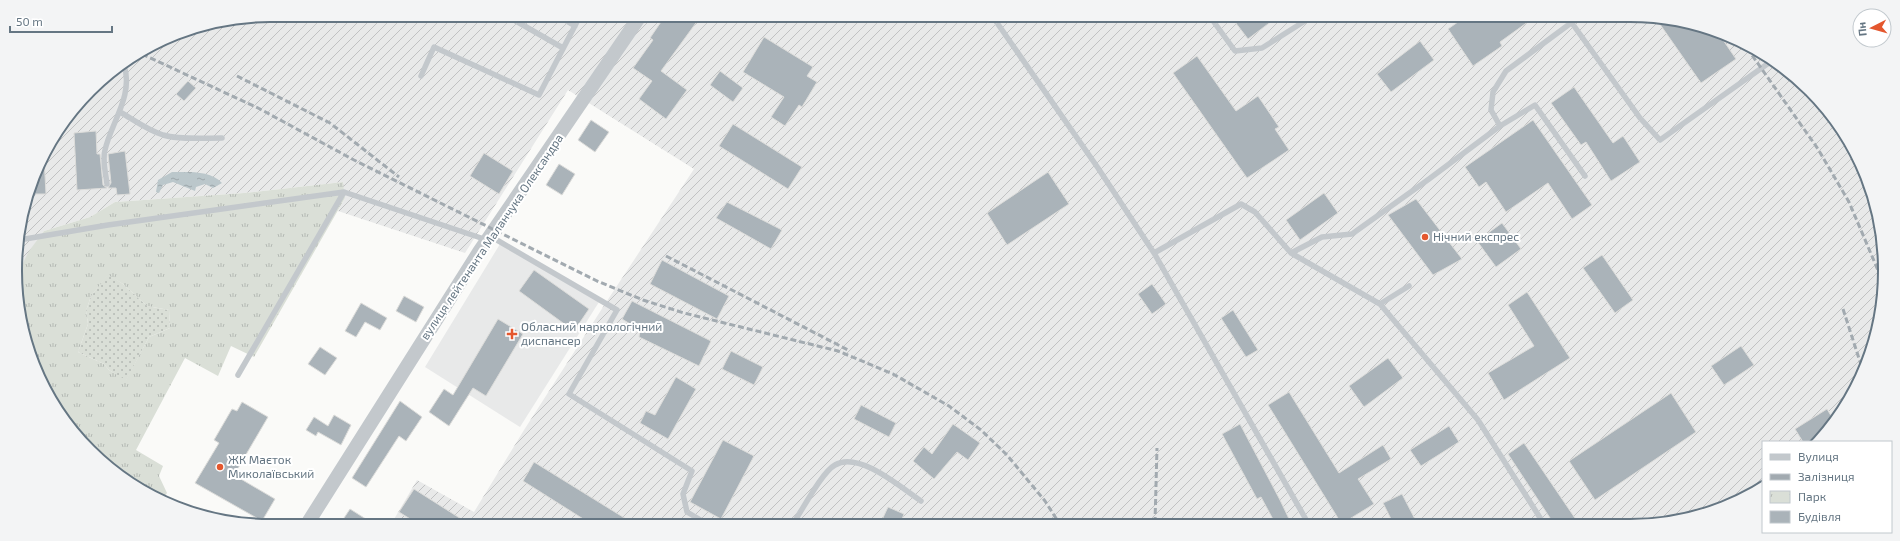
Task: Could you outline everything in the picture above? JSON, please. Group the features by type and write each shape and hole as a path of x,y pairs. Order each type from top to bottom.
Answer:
{"street":[{"name":"вулиця лейтенанта Маланчука Олександра","path":"310,519 488,238 636,22"}],"lane":[{"path":"518,22 563,48"},
{"path":"568,22 575,26"},
{"path":"421,76 434,47 539,95 577,22"},
{"path":"997,22 1094,162 1154,253 1306,519"},
{"path":"1214,22 1235,51 1262,48 1303,22"},
{"path":"1500,126 1491,110 1493,92 1506,71 1569,22"},
{"path":"1571,22 1640,118 1660,140 1768,64"},
{"path":"107,184 104,151 120,112 126,82 124,69"},
{"path":"1290,253 1322,237 1352,234 1429,180 1500,126 1535,105 1585,176"},
{"path":"120,112 151,130 164,135 177,137 222,138"},
{"path":"238,375 344,192"},
{"path":"24,239 108,225 344,192 488,238 617,310 569,394 692,471 683,494 687,512 699,519"},
{"path":"1154,253 1241,204 1255,212 1290,253 1380,304 1478,420 1541,519"},
{"path":"1380,304 1409,286"},
{"path":"796,519 817,486 834,465 848,460 863,464 921,501"}],"shaded area":[{"path":"270,22 1630,22 1662,24 1694,30 1725,41 1754,55 1768,64 1781,73 1805,95 1827,119 1836,132 1845,146 1859,175 1870,206 1876,238 1878,270 1876,303 1870,335 1865,350 1845,395 1827,422 1810,441 1762,441 1762,481 1754,486 1709,506 1694,511 1662,517 1630,519 394,519 417,480 474,512 524,430 694,169 568,90 465,253 338,211 345,198 343,182 244,193 115,202 90,217 44,231 22,266 24,238 30,206 41,175 55,146 64,132 73,119 95,95 119,73 146,55 191,35 206,30 238,24"},
{"name":"Обласний наркологічний диспансер","path":"500,244 599,302 520,427 425,367"}],"green space":[{"path":"343,182 345,198 254,357 231,346 218,376 185,358 136,450 163,466 159,476 167,493 166,495 146,486 119,468 95,446 73,422 55,395 41,366 30,335 24,303 22,264 29,251 44,231 90,217 115,202 244,193","holes":["108,275 123,284 147,306 169,310 170,328 149,337 126,380 109,370 104,364 78,352 88,324 86,311 91,296"]},
{"path":"108,274 123,284 147,306 169,310 170,328 149,337 126,381 109,370 104,364 78,352 88,324 86,311 91,296"}],"water":[{"path":"172,172 206,174 222,183 213,188 205,184 196,187 195,191 173,182 163,185 159,193 156,192 158,180"}],"building":[{"path":"661,22 697,22 661,71 687,90 666,119 639,99 652,81 633,68 653,40 650,38"},
{"path":"1235,22 1271,22 1248,39"},
{"path":"1458,22 1528,22 1500,42 1502,46 1473,66 1448,29"},
{"path":"1660,24 1694,30 1723,40 1736,59 1701,83"},
{"path":"764,37 813,67 807,76 817,82 802,107 799,105 785,126 771,117 784,97 743,72"},
{"path":"1420,41 1434,60 1391,92 1377,74"},
{"path":"1197,56 1236,111 1258,96 1279,127 1275,129 1289,150 1247,178 1173,73"},
{"path":"720,71 743,88 733,102 710,85"},
{"path":"188,81 196,88 184,101 176,94"},
{"path":"1574,87 1613,143 1623,136 1640,162 1611,181 1586,142 1581,145 1551,103"},
{"path":"591,120 609,132 595,152 578,140"},
{"path":"1533,120 1592,205 1572,219 1548,183 1506,212 1486,182 1479,187 1465,167"},
{"path":"733,124 802,167 788,189 719,146"},
{"path":"96,131 97,154 100,154 103,185 107,188 77,190 74,133"},
{"path":"125,151 130,194 117,195 116,188 108,188 111,183 108,154"},
{"path":"484,153 513,171 499,194 470,176"},
{"path":"559,164 575,174 562,195 546,185"},
{"path":"45,168 46,194 34,194"},
{"path":"1048,172 1069,204 1007,245 987,213"},
{"path":"1324,193 1338,213 1300,240 1286,220"},
{"name":"Нічний експрес","path":"1416,199 1462,259 1433,275 1388,215"},
{"path":"727,202 782,230 771,249 716,218"},
{"path":"1502,223 1521,249 1496,267 1477,241"},
{"path":"1602,255 1633,300 1615,313 1583,268"},
{"path":"662,260 729,296 717,319 650,284"},
{"path":"534,270 589,309 574,331 519,291"},
{"path":"1152,284 1166,304 1152,314 1138,294"},
{"path":"1527,292 1570,358 1504,400 1488,373 1534,346 1508,305"},
{"path":"404,296 424,307 416,322 396,311"},
{"path":"632,301 711,341 699,366 639,337 640,330 622,319"},
{"path":"361,303 387,318 380,330 365,322 356,337 345,331"},
{"path":"1233,310 1258,350 1246,357 1221,318"},
{"path":"498,319 523,334 486,396 473,388 449,426 429,412 444,389 453,395"},
{"path":"1741,346 1754,365 1724,385 1711,366"},
{"path":"320,347 337,358 325,375 308,364"},
{"path":"731,351 763,367 754,385 722,369"},
{"path":"1388,358 1403,378 1364,407 1349,386"},
{"path":"676,377 696,389 668,439 640,423 646,411 655,415"},
{"path":"1289,392 1339,473 1383,445 1391,459 1358,479 1374,504 1350,519 1339,519 1268,405"},
{"path":"1671,393 1696,432 1595,500 1569,461"},
{"path":"400,401 422,417 406,441 399,436 366,487 352,478"},
{"name":"ЖК Маєток Миколаївський","path":"242,402 268,417 234,475 275,499 263,519 257,518 195,483 219,443 214,440 232,409 237,411"},
{"path":"861,405 896,423 889,437 854,419"},
{"path":"1827,409 1831,416 1810,441 1802,441 1795,429"},
{"path":"334,415 351,425 341,445 318,432 316,436 306,430 314,417 328,426"},
{"path":"953,424 980,443 968,460 957,452 934,479 913,461 924,447 932,454"},
{"path":"1240,424 1289,519 1273,519 1261,497 1257,499 1222,434"},
{"path":"1449,426 1459,442 1421,466 1410,450"},
{"path":"723,440 754,456 721,519 690,502"},
{"path":"1524,443 1576,519 1551,519 1508,454"},
{"path":"534,462 626,519 583,519 523,481"},
{"path":"414,489 461,519 410,519 399,512"},
{"path":"1402,494 1415,519 1391,519 1383,503"},
{"path":"888,507 904,514 902,519 882,519"},
{"path":"350,509 366,519 343,519"}],"railway":[{"path":"1751,54 1818,149 1849,202 1878,270"},
{"path":"145,56 260,109 354,160 597,281 643,300 684,313 838,351 893,374 949,406 981,430 1007,455 1045,501 1056,519"},
{"path":"237,76 330,123 399,177"},
{"path":"666,256 850,351"},
{"path":"1843,309 1860,363"},
{"path":"1155,519 1157,448"}],"place":[{"name":"Нічний експрес","path":"1425,237"},
{"name":"Обласний наркологічний диспансер","path":"512,334"},
{"name":"ЖК Маєток Миколаївський","path":"220,467"}]}
